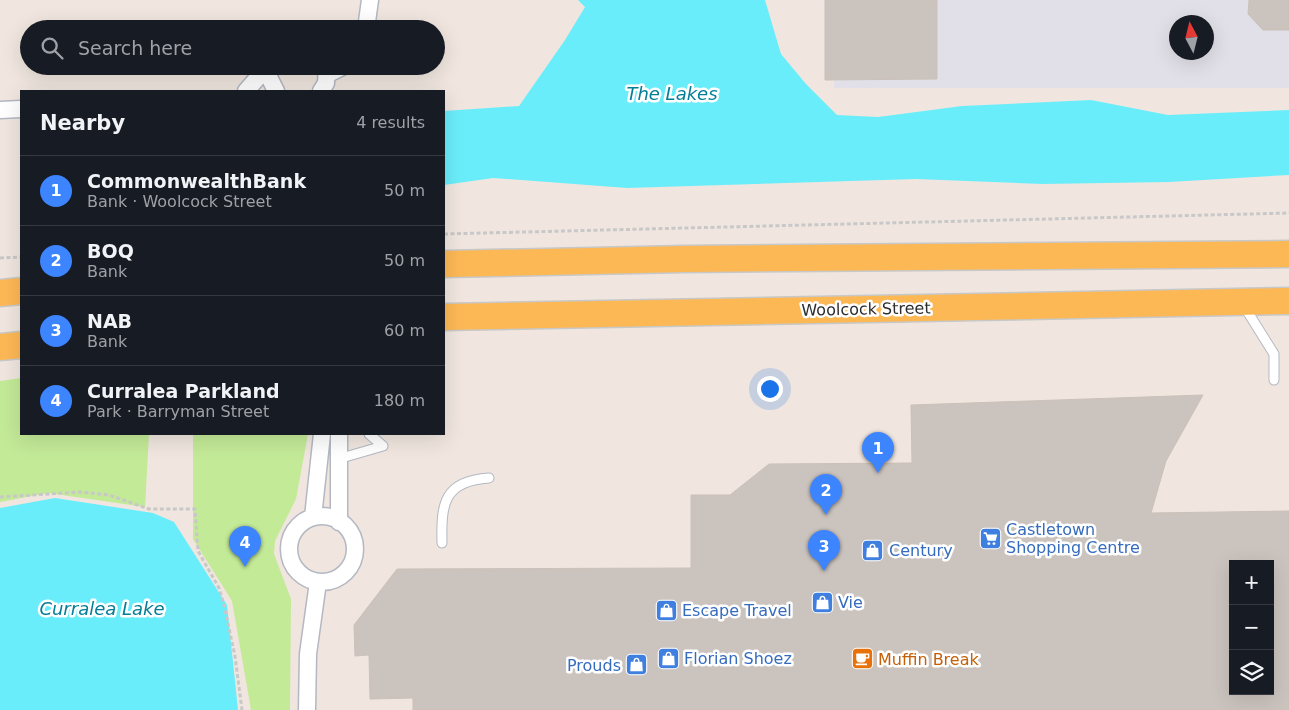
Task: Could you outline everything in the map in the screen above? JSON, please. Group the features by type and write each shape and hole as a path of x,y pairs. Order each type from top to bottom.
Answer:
{"main road":[{"path":"1156,256 1289,236"},
{"path":"445,264 684,258 1289,254"},
{"path":"0,293 20,291"},
{"name":"Woolcock Street","path":"445,317 1289,302"},
{"path":"0,346 20,345"}],"street":[{"path":"367,20 370,0"},
{"path":"247,90 261,75"},
{"path":"268,75 276,90"},
{"path":"322,90 326,83 327,75"},
{"path":"0,110 20,109"},
{"path":"313,517 322,435"},
{"path":"339,435 339,522"},
{"path":"322,516 339,522 351,535 354,544 352,563 338,578 318,582 307,579 298,573 292,563 288,552 294,530 303,522 313,517 322,516"},
{"path":"308,710 308,654 318,582"}],"lane":[{"path":"1241,302 1274,354 1274,380"},
{"path":"338,460 383,446 370,435"},
{"path":"442,543 442,518 446,499 460,483 489,478"}],"path":[{"path":"445,234 1289,213"},
{"path":"0,258 20,257"},
{"path":"0,497 80,492 109,495 149,509 195,509 198,551 218,588 224,605 236,656 242,710"}],"shaded area":[{"path":"836,0 1289,0 1289,88 834,88"}],"green space":[{"path":"20,378 20,435 149,435 145,507 48,493 0,502 0,381"},
{"path":"193,435 308,435 296,499 275,541 274,554 291,599 290,710 251,710 232,601 193,539"}],"water":[{"name":"The Lakes","path":"578,0 765,0 781,54 806,84 837,115 878,117 962,106 1091,100 1168,115 1289,110 1289,175 1169,182 1043,184 916,179 627,188 493,178 445,185 445,111 519,106 565,40 585,7"},
{"name":"Curralea Lake","path":"55,498 153,513 174,522 227,605 238,710 0,710 0,508"}],"building":[{"path":"825,0 937,0 937,79 825,80"},
{"path":"1249,0 1289,0 1289,30 1263,30 1248,14"},
{"name":"Castletown Shopping Centre","path":"1203,395 1166,461 1151,513 1289,511 1289,710 413,710 413,698 370,699 369,655 355,656 354,625 397,569 691,568 691,495 730,495 769,464 912,463 911,405"}],"place":[{"name":"CommonwealthBank","path":"878,473"},
{"name":"BOQ","path":"826,515"},
{"name":"Castletown Shopping Centre","path":"990,538"},
{"name":"Century","path":"873,550"},
{"name":"Curralea Parkland","path":"245,567"},
{"name":"NAB","path":"824,571"},
{"name":"Vie","path":"822,602"},
{"name":"Escape Travel","path":"666,610"},
{"name":"Florian Shoez","path":"668,658"},
{"name":"Muffin Break","path":"862,659"},
{"name":"Prouds","path":"637,665"}]}
